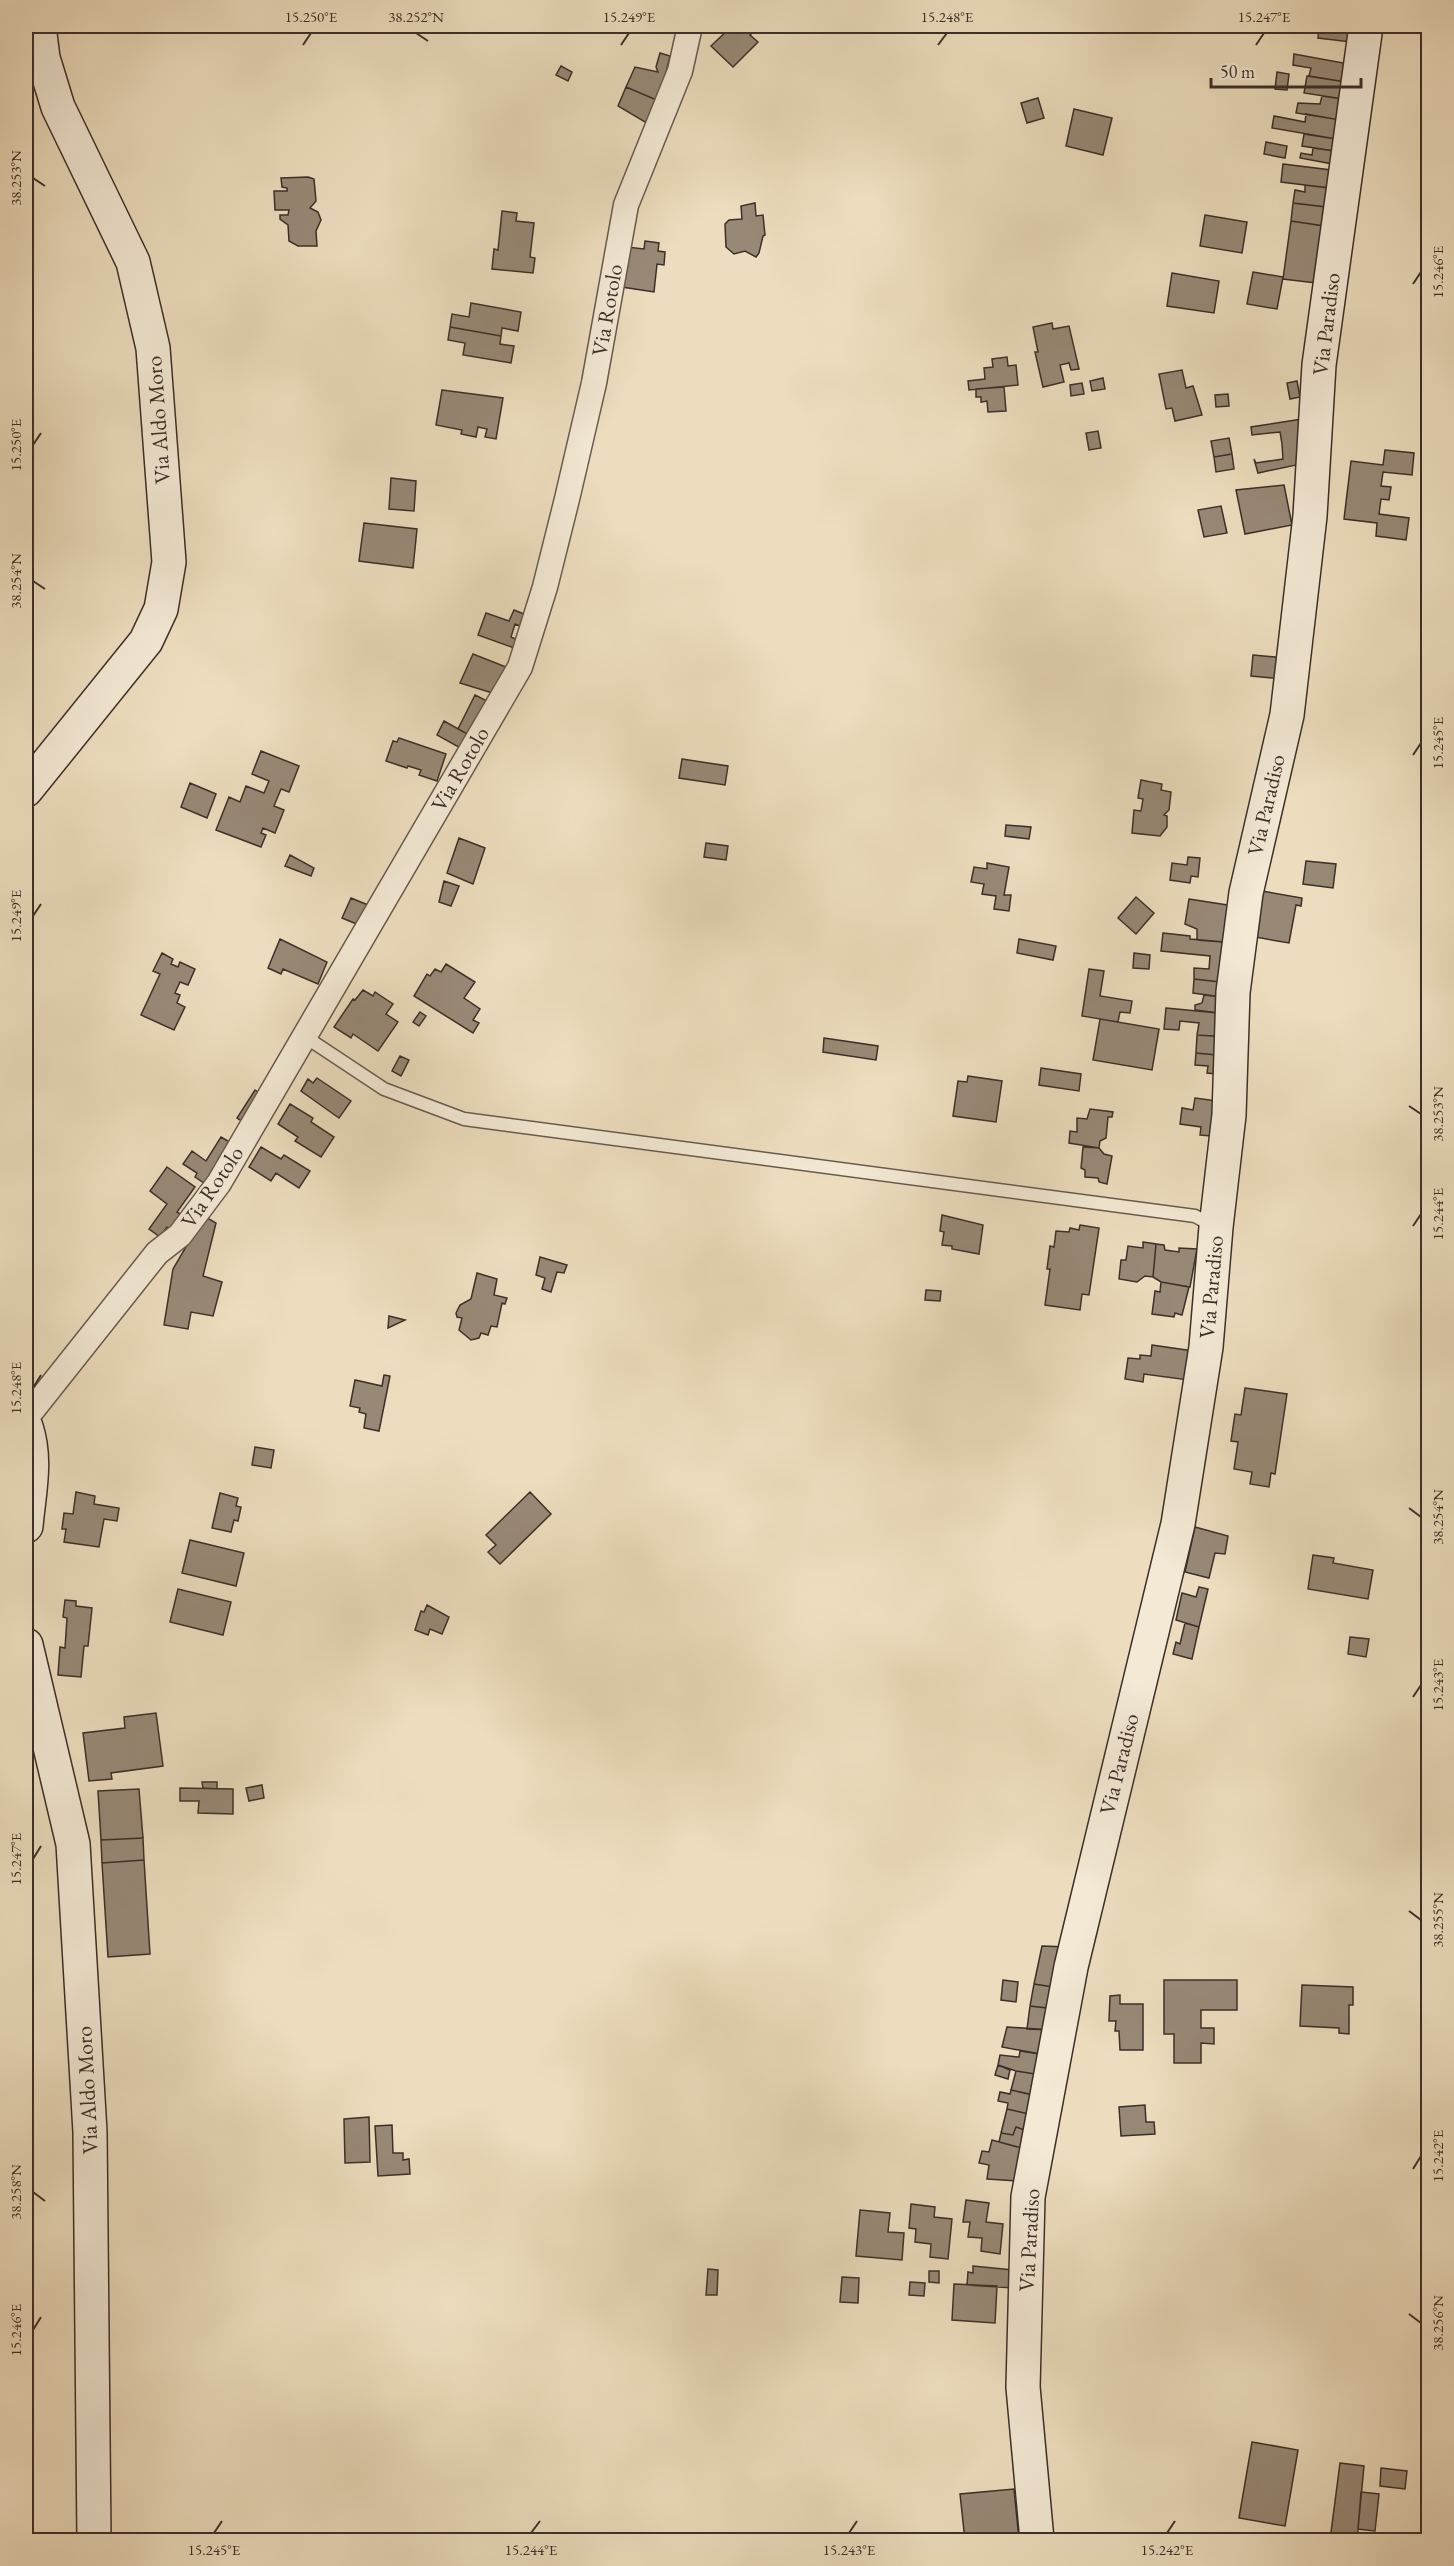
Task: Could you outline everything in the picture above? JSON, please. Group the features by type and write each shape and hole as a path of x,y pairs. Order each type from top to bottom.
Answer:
{"street":[{"name":"Via Aldo Moro","path":"26,790 146,640 161,609 169,562 153,348 133,262 58,107 43,58 39,26"},
{"name":"Via Rotolo","path":"26,1418 157,1253 180,1235 219,1182 520,666 545,588 570,488 594,383 626,205 680,71 690,26"},
{"name":"Via Paradiso","path":"1037,2541 1023,2387 1028,2197 1076,1943 1178,1524 1206,1347 1216,1227 1229,1115 1233,992 1246,893 1287,715 1310,516 1319,364 1366,26"},
{"path":"26,1427 31,1443 33,1464 26,1526"},
{"name":"Via Aldo Moro","path":"26,1645 73,1844 90,2132 94,2541"}],"lane":[{"path":"304,1036 384,1089 464,1119 1195,1216 1216,1227"}],"building":[{"path":"732,26 760,26 750,35 758,42 733,67 711,46"},
{"path":"1319,26 1353,28 1351,42 1318,38"},
{"path":"660,53 670,56 659,101 626,87 635,67 658,72 656,67"},
{"path":"1294,54 1349,64 1346,82 1309,76 1311,68 1293,65"},
{"path":"561,66 572,72 568,81 556,75"},
{"path":"1277,72 1289,74 1287,90 1275,89"},
{"path":"1307,76 1346,82 1343,99 1304,93"},
{"path":"626,87 659,101 650,125 618,106"},
{"path":"1322,96 1343,99 1340,120 1296,113 1298,103 1320,104"},
{"path":"1038,98 1044,118 1027,123 1021,103"},
{"path":"1074,109 1112,118 1103,155 1066,146"},
{"path":"1306,114 1340,120 1336,139 1272,128 1274,116 1305,122"},
{"path":"1304,134 1336,139 1335,151 1302,146"},
{"path":"1266,142 1287,146 1285,158 1264,154"},
{"path":"1313,148 1335,151 1333,164 1300,158 1301,153 1312,155"},
{"path":"1283,164 1331,170 1329,188 1281,182"},
{"path":"308,177 314,179 316,201 310,208 318,212 321,220 316,231 317,246 298,246 289,241 288,225 280,219 280,215 288,215 289,210 275,210 274,191 287,191 287,188 282,187 281,178"},
{"path":"1305,185 1329,188 1326,207 1293,203 1295,190 1305,192"},
{"path":"755,203 756,216 763,215 765,235 759,253 756,257 745,251 734,254 726,247 725,224 729,220 742,219 741,206"},
{"path":"1293,203 1326,207 1324,226 1291,221"},
{"path":"502,211 517,213 516,221 534,223 530,257 535,258 533,273 492,269 494,249 498,250"},
{"path":"1205,215 1247,222 1242,253 1200,246"},
{"path":"1291,221 1324,226 1316,283 1283,279"},
{"path":"645,241 659,243 658,251 665,252 664,265 657,264 654,292 622,287 627,247 644,249"},
{"path":"1253,272 1283,277 1277,309 1247,304"},
{"path":"1172,273 1219,281 1214,313 1167,306"},
{"path":"471,303 521,312 518,331 502,328 501,336 450,327 452,314 469,317"},
{"path":"1052,323 1053,329 1069,326 1079,369 1071,370 1069,363 1060,365 1064,382 1043,387 1035,352 1038,352 1033,327"},
{"path":"450,327 501,336 500,344 514,346 511,363 463,355 465,343 448,340"},
{"path":"1007,357 1008,366 1016,365 1018,385 969,390 968,381 985,379 984,368 993,367 992,359"},
{"path":"1182,370 1186,388 1193,386 1202,415 1175,421 1172,408 1166,409 1159,374"},
{"path":"1103,378 1105,389 1092,391 1090,381"},
{"path":"1297,381 1300,397 1290,399 1287,383"},
{"path":"1082,383 1084,394 1071,396 1070,385"},
{"path":"1004,387 1006,411 988,412 987,401 981,402 981,397 976,397 976,389"},
{"path":"442,390 503,398 496,439 485,437 487,429 478,427 476,437 461,434 462,430 436,425"},
{"path":"1228,394 1229,406 1216,407 1215,395"},
{"path":"1309,418 1306,463 1258,473 1254,459 1256,463 1283,459 1282,444 1280,432 1252,435 1251,427"},
{"path":"1098,431 1101,448 1089,450 1086,433"},
{"path":"1229,438 1232,454 1214,457 1211,441"},
{"path":"1385,450 1414,453 1412,475 1383,472 1381,486 1391,487 1389,500 1381,499 1379,514 1409,518 1406,540 1376,536 1377,523 1344,519 1351,461 1383,465"},
{"path":"1232,454 1234,469 1216,472 1214,457"},
{"path":"391,478 416,481 414,511 389,509"},
{"path":"1284,485 1292,525 1245,534 1236,490"},
{"path":"1221,506 1227,533 1204,537 1198,510"},
{"path":"364,523 417,529 413,568 359,561"},
{"path":"514,610 529,616 525,628 515,624 511,637 520,641 517,649 478,635 486,613 509,621"},
{"path":"473,654 511,669 496,694 460,683"},
{"path":"1253,655 1285,658 1284,679 1251,676"},
{"path":"475,695 489,702 471,736 458,729"},
{"path":"444,721 471,736 464,750 437,735"},
{"path":"399,738 446,754 437,781 419,775 421,770 386,761 393,741 397,742"},
{"path":"261,751 299,766 289,792 281,789 274,806 284,810 275,833 263,828 261,833 266,835 261,847 216,830 229,797 240,802 246,786 264,793 269,781 252,774"},
{"path":"682,759 728,766 725,785 679,778"},
{"path":"1141,780 1162,784 1161,790 1171,792 1169,810 1164,815 1167,816 1167,827 1160,836 1132,833 1134,810 1141,811 1143,799 1138,798"},
{"path":"190,783 216,794 207,818 181,807"},
{"path":"1006,825 1031,827 1029,839 1005,836"},
{"path":"459,838 485,848 473,884 447,873"},
{"path":"706,843 728,846 726,860 704,857"},
{"path":"290,855 314,868 311,876 285,866"},
{"path":"1188,857 1200,858 1198,877 1191,876 1190,883 1170,880 1172,863 1187,865"},
{"path":"1306,861 1336,864 1333,888 1303,884"},
{"path":"987,863 1009,867 1004,895 1011,895 1009,911 994,909 996,896 982,894 984,884 971,882 974,867 987,869"},
{"path":"444,881 459,886 451,906 439,902"},
{"path":"1262,891 1302,898 1301,906 1296,905 1289,943 1255,937"},
{"path":"1136,897 1154,913 1136,934 1118,918"},
{"path":"351,898 368,905 359,925 342,918"},
{"path":"1189,899 1240,907 1235,943 1197,940 1197,929 1185,924"},
{"path":"1163,933 1190,936 1190,939 1235,943 1229,983 1194,979 1194,968 1209,969 1210,956 1161,951"},
{"path":"280,939 327,962 318,984 283,969 281,974 268,968"},
{"path":"1019,939 1056,946 1053,960 1017,953"},
{"path":"162,953 173,959 171,964 178,967 180,962 195,969 188,985 180,982 175,993 180,995 177,1003 185,1007 174,1030 141,1015 160,974 153,971"},
{"path":"1134,953 1150,955 1149,969 1133,968"},
{"path":"446,964 475,982 464,998 480,1009 473,1020 479,1023 473,1033 414,996 427,974 430,976 435,969 441,972"},
{"path":"1089,969 1104,971 1100,996 1132,1001 1130,1013 1120,1012 1118,1022 1082,1016"},
{"path":"1194,979 1229,983 1229,998 1193,993"},
{"path":"363,990 373,996 375,992 393,1004 386,1014 398,1022 378,1051 353,1034 351,1038 334,1027 353,999 355,1000"},
{"path":"1204,995 1229,998 1228,1014 1195,1010 1195,1005 1202,1003"},
{"path":"1166,1008 1228,1014 1228,1037 1197,1035 1199,1023 1180,1021 1179,1030 1164,1029"},
{"path":"420,1012 426,1016 419,1026 413,1022"},
{"path":"1100,1019 1159,1029 1152,1070 1093,1060"},
{"path":"1197,1035 1228,1037 1227,1056 1196,1053"},
{"path":"824,1038 878,1046 876,1060 823,1052"},
{"path":"1196,1053 1227,1056 1227,1075 1207,1073 1208,1066 1195,1065"},
{"path":"400,1056 409,1060 401,1076 392,1071"},
{"path":"1041,1068 1081,1074 1079,1091 1039,1085"},
{"path":"968,1076 1002,1081 996,1122 953,1116 958,1081 967,1082"},
{"path":"317,1078 351,1101 339,1118 301,1091 308,1079 313,1083"},
{"path":"255,1090 264,1096 246,1124 237,1118"},
{"path":"1195,1098 1225,1102 1211,1136 1200,1135 1201,1127 1180,1124 1182,1108 1193,1110"},
{"path":"290,1104 313,1118 311,1122 334,1137 321,1157 295,1141 298,1137 278,1124"},
{"path":"1090,1109 1113,1112 1112,1117 1108,1117 1106,1138 1100,1141 1099,1148 1069,1143 1070,1131 1077,1132 1077,1118 1087,1119"},
{"path":"221,1137 233,1144 207,1185 195,1177 197,1173 183,1164 192,1151 206,1161"},
{"path":"261,1147 281,1159 284,1155 310,1171 299,1188 276,1173 271,1181 249,1167"},
{"path":"1083,1147 1099,1148 1104,1154 1112,1156 1107,1184 1099,1182 1098,1178 1085,1177 1085,1170 1081,1168"},
{"path":"167,1167 195,1187 177,1212 185,1217 174,1232 167,1227 160,1237 149,1229 167,1204 150,1191"},
{"path":"942,1215 983,1225 979,1254 942,1245 944,1232 940,1231"},
{"path":"204,1216 216,1223 203,1276 222,1282 213,1316 191,1312 188,1329 164,1325 173,1269"},
{"path":"1080,1225 1099,1228 1089,1295 1082,1294 1080,1310 1045,1305 1050,1269 1047,1269 1050,1246 1054,1247 1056,1231 1069,1232 1070,1228 1079,1230"},
{"path":"1143,1242 1156,1244 1153,1277 1145,1276 1137,1282 1119,1279 1121,1260 1126,1260 1128,1246 1143,1248"},
{"path":"1156,1244 1164,1245 1165,1250 1179,1252 1179,1248 1197,1249 1190,1287 1161,1282 1153,1277"},
{"path":"540,1257 567,1265 564,1273 557,1272 551,1292 542,1289 545,1278 536,1275"},
{"path":"477,1273 497,1279 494,1295 507,1298 505,1304 502,1303 497,1327 491,1326 488,1335 481,1333 479,1338 471,1340 459,1330 462,1318 457,1317 456,1313 460,1305 471,1299"},
{"path":"1161,1282 1189,1287 1182,1315 1175,1313 1174,1317 1152,1314 1155,1291 1160,1292"},
{"path":"926,1290 941,1291 940,1301 925,1300"},
{"path":"389,1316 405,1320 388,1328"},
{"path":"1152,1345 1200,1352 1196,1381 1144,1374 1143,1382 1125,1379 1128,1358 1140,1359 1140,1355 1151,1356"},
{"path":"26,1372 32,1377 26,1384"},
{"path":"384,1375 390,1376 379,1431 364,1428 366,1414 359,1412 360,1408 350,1406 355,1380 382,1386"},
{"path":"26,1384 38,1392 26,1400"},
{"path":"1245,1388 1287,1394 1275,1474 1271,1473 1269,1487 1250,1484 1252,1472 1234,1469 1238,1442 1231,1441 1235,1414 1241,1415"},
{"path":"255,1447 274,1450 271,1468 252,1465"},
{"path":"76,1492 95,1496 94,1504 119,1508 117,1521 104,1519 99,1547 64,1542 66,1529 62,1529 64,1513 73,1514"},
{"path":"530,1492 551,1514 500,1564 488,1552 496,1545 486,1535"},
{"path":"220,1493 238,1498 236,1506 241,1507 238,1521 234,1520 231,1532 212,1528"},
{"path":"1195,1527 1228,1536 1225,1554 1215,1553 1209,1578 1185,1572"},
{"path":"190,1540 244,1553 236,1586 182,1573"},
{"path":"1313,1555 1334,1558 1333,1563 1373,1570 1368,1599 1308,1589"},
{"path":"1199,1587 1208,1589 1199,1627 1176,1620 1182,1593 1196,1597"},
{"path":"178,1589 231,1602 223,1635 170,1622"},
{"path":"65,1600 76,1601 76,1606 92,1608 88,1646 84,1646 81,1677 58,1675 60,1647 65,1648 67,1618 63,1617"},
{"path":"427,1605 449,1617 442,1634 430,1629 428,1635 415,1630 421,1611 424,1612"},
{"path":"1185,1623 1199,1627 1192,1659 1173,1654 1176,1642 1180,1644"},
{"path":"1350,1637 1369,1639 1366,1657 1348,1654"},
{"path":"156,1713 163,1766 111,1773 112,1779 89,1781 83,1733 125,1728 124,1717"},
{"path":"26,1742 33,1765 26,1768"},
{"path":"202,1782 217,1782 217,1789 203,1788"},
{"path":"262,1785 264,1798 249,1801 246,1788"},
{"path":"180,1788 233,1789 233,1814 198,1813 199,1801 180,1801"},
{"path":"139,1789 143,1838 101,1840 98,1791"},
{"path":"143,1838 144,1860 102,1863 101,1840"},
{"path":"144,1860 150,1954 108,1957 102,1863"},
{"path":"1042,1946 1068,1947 1060,1988 1034,1984"},
{"path":"1003,1980 1018,1982 1016,2002 1001,2000"},
{"path":"1164,1980 1237,1980 1237,2010 1201,2010 1201,2028 1214,2028 1214,2044 1201,2043 1201,2063 1174,2063 1174,2034 1164,2034"},
{"path":"1034,1984 1060,1988 1055,2009 1030,2006"},
{"path":"1302,1985 1353,1987 1353,2005 1349,2005 1349,2034 1339,2033 1339,2028 1300,2026"},
{"path":"1120,1995 1120,2004 1143,2004 1143,2050 1120,2050 1119,2031 1115,2031 1116,2021 1109,2021 1110,1996"},
{"path":"1030,2006 1055,2009 1051,2030 1027,2029"},
{"path":"1007,2027 1051,2030 1046,2055 1002,2047"},
{"path":"1020,2051 1046,2055 1042,2075 1016,2071 998,2065 1000,2055 1019,2057"},
{"path":"998,2065 1010,2070 1008,2079 995,2075"},
{"path":"1016,2071 1042,2075 1038,2096 1011,2090"},
{"path":"1011,2090 1038,2096 1033,2115 1007,2109 1008,2103 998,2101 1000,2092 1010,2094"},
{"path":"1145,2105 1146,2122 1154,2122 1155,2134 1121,2136 1119,2107"},
{"path":"1007,2109 1033,2115 1030,2132 1016,2127 1013,2135 1001,2133"},
{"path":"369,2117 370,2162 345,2163 344,2119"},
{"path":"392,2125 393,2153 403,2153 403,2160 409,2159 410,2174 378,2176 375,2126"},
{"path":"1016,2127 1030,2132 1025,2149 999,2142 1001,2133 1013,2135"},
{"path":"992,2140 1025,2149 1020,2181 987,2179 989,2165 979,2163 982,2151 989,2152"},
{"path":"966,2200 989,2203 986,2222 1003,2224 1000,2254 981,2251 982,2238 968,2237 970,2222 963,2222"},
{"path":"911,2204 935,2207 934,2217 952,2219 948,2259 930,2257 931,2244 915,2242 916,2229 909,2228"},
{"path":"860,2210 890,2213 888,2232 904,2233 902,2260 856,2256"},
{"path":"973,2266 1013,2270 1013,2288 967,2285 968,2272 973,2273"},
{"path":"708,2269 718,2270 717,2295 706,2295"},
{"path":"929,2271 939,2271 939,2283 929,2282"},
{"path":"842,2277 859,2278 858,2303 840,2302"},
{"path":"910,2282 925,2283 924,2296 909,2295"},
{"path":"954,2284 997,2286 995,2323 952,2320"},
{"path":"1252,2442 1298,2450 1285,2526 1239,2518"},
{"path":"1340,2463 1364,2466 1357,2540 1330,2540"},
{"path":"1381,2468 1407,2471 1405,2489 1380,2486"},
{"path":"1014,2489 1019,2540 965,2540 960,2494"},
{"path":"1361,2492 1379,2494 1375,2531 1358,2529"}]}
